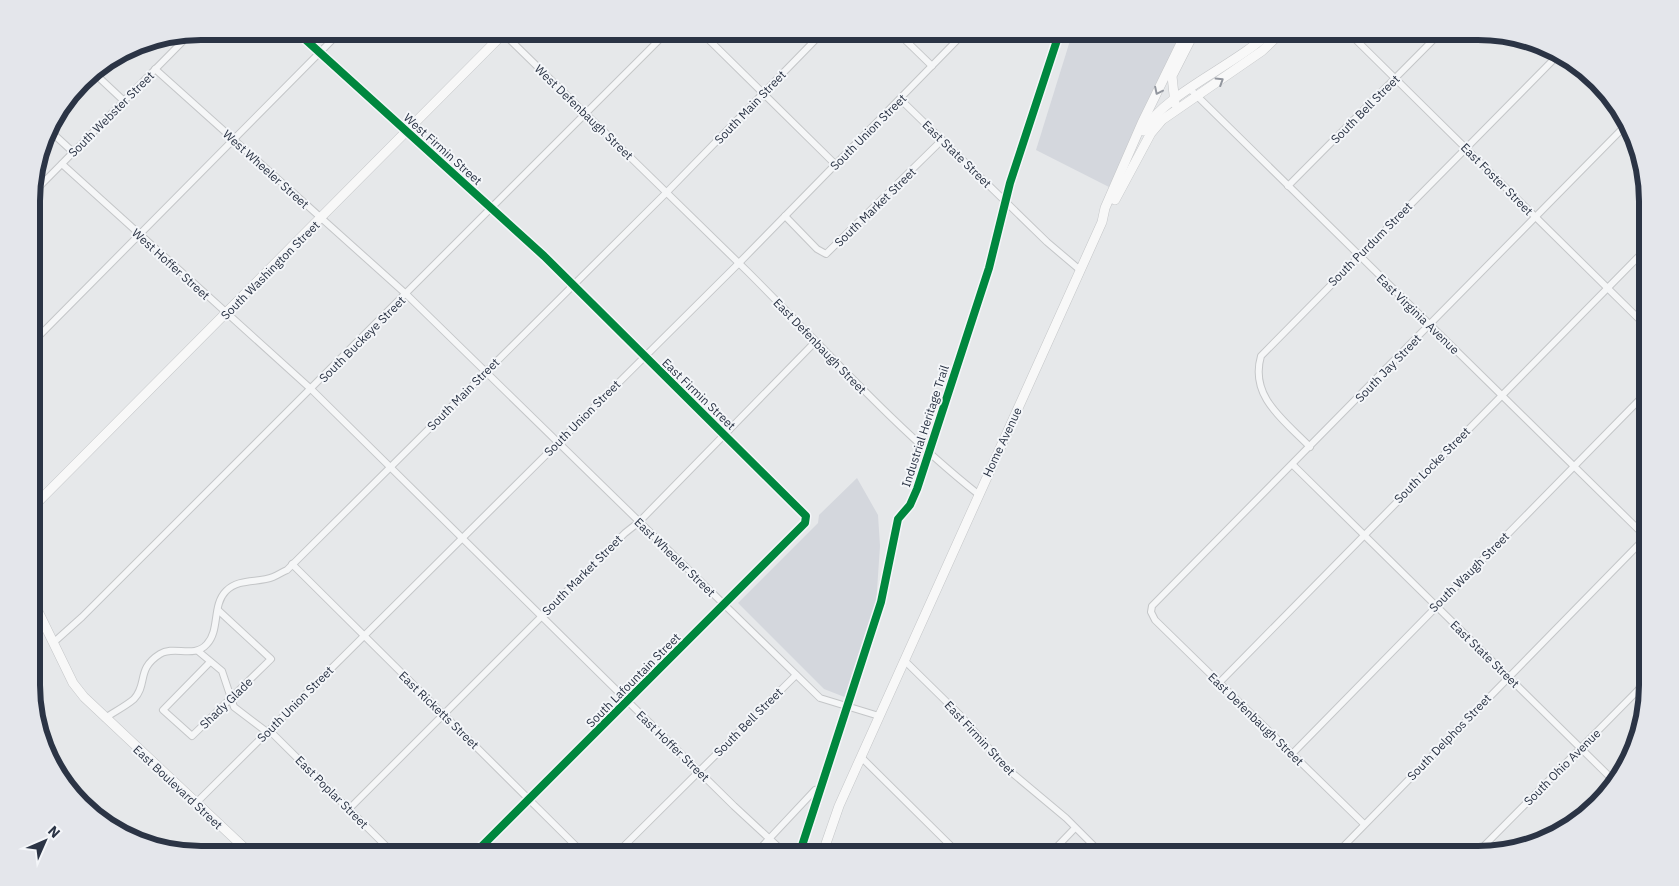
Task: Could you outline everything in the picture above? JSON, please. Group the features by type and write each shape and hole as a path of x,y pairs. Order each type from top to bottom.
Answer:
{"main road":[{"name":"South Washington Street","path":"40,500 227,314 496,40"},
{"name":"Home Avenue","path":"826,846 879,716 1102,222 1105,208 1133,148 1142,123 1183,40"},
{"path":"1175,109 1172,76 1190,40"},
{"path":"1102,222 1151,133 1193,92 1261,40"},
{"path":"1133,148 1154,116 1174,100 1193,92 1262,51 1274,40"},
{"name":"East Boulevard Street","path":"40,617 73,683 105,718 242,846"}],"street":[{"name":"West Firmin Street","path":"306,40 493,208 573,285"},
{"path":"40,335 332,40"},
{"name":"West Defenbaugh Street","path":"512,40 666,193"},
{"name":"South Buckeye Street","path":"53,643 62,637 99,601 312,390 659,40"},
{"path":"709,40 836,165"},
{"name":"South Main Street","path":"198,651 206,646 212,637 221,598 227,590 242,582 272,578 292,564 666,193 815,40"},
{"path":"905,40 932,66"},
{"name":"South Union Street","path":"196,803 739,264 957,40"},
{"name":"East Foster Street","path":"1356,40 1639,319"},
{"name":"South Bell Street","path":"1288,186 1433,40"},
{"name":"South Webster Street","path":"40,186 183,41"},
{"name":"South Purdum Street","path":"1310,447 1265,401 1259,384 1259,363 1267,348 1554,60"},
{"name":"West Wheeler Street","path":"155,69 406,294 487,371"},
{"path":"98,78 124,101"},
{"name":"East Virginia Avenue","path":"1193,92 1358,256 1639,529"},
{"name":"East State Street","path":"900,99 1047,242 1080,270"},
{"name":"South Jay Street","path":"1151,612 1152,606 1621,130"},
{"path":"55,135 73,152"},
{"name":"South Market Street","path":"785,216 817,249 826,254 942,140"},
{"name":"West Hoffer Street","path":"62,164 139,236 312,390 389,467"},
{"name":"East Defenbaugh Street","path":"666,193 868,395 951,473 978,494"},
{"name":"South Locke Street","path":"1219,683 1639,255"},
{"name":"East Firmin Street","path":"573,285 802,510 806,520"},
{"name":"South Market Street","path":"349,809 625,533 639,522 816,342"},
{"name":"East Wheeler Street","path":"487,371 820,698 879,716"},
{"name":"South Waugh Street","path":"1292,754 1639,400"},
{"name":"East State Street","path":"1293,465 1610,777"},
{"name":"East Hoffer Street","path":"389,467 776,846"},
{"name":"South Lafountain Street","path":"482,846 806,520"},
{"name":"South Delphos Street","path":"1343,846 1639,545"},
{"name":"East Ricketts Street","path":"292,564 576,846"},
{"name":"Shady Glade","path":"210,662 163,710 192,736 271,659 218,610"},
{"name":"East Defenbaugh Street","path":"1151,612 1155,620 1364,824"},
{"path":"105,718 134,699 139,689 144,669 160,654 166,652 198,651 222,671 231,698"},
{"name":"East Firmin Street","path":"904,660 962,717 1005,767 1094,846"},
{"name":"South Bell Street","path":"624,846 796,675"},
{"name":"South Ohio Avenue","path":"1484,846 1639,689"},
{"name":"East Poplar Street","path":"231,698 234,706 241,713 267,732 271,732 386,846"},
{"path":"861,758 952,846"},
{"path":"763,846 815,790"},
{"path":"1057,846 1075,828"}],"shaded area":[{"path":"1070,40 1179,40 1109,187 1036,150"},
{"path":"857,478 878,515 880,546 876,605 847,698 824,689 738,603 818,523 819,515"}],"cycle path":[{"path":"306,40 544,256 806,516 805,523 482,846"},
{"name":"Industrial Heritage Trail","path":"802,846 881,602 898,519 910,505 917,489 989,268 1010,183 1057,40"}]}
